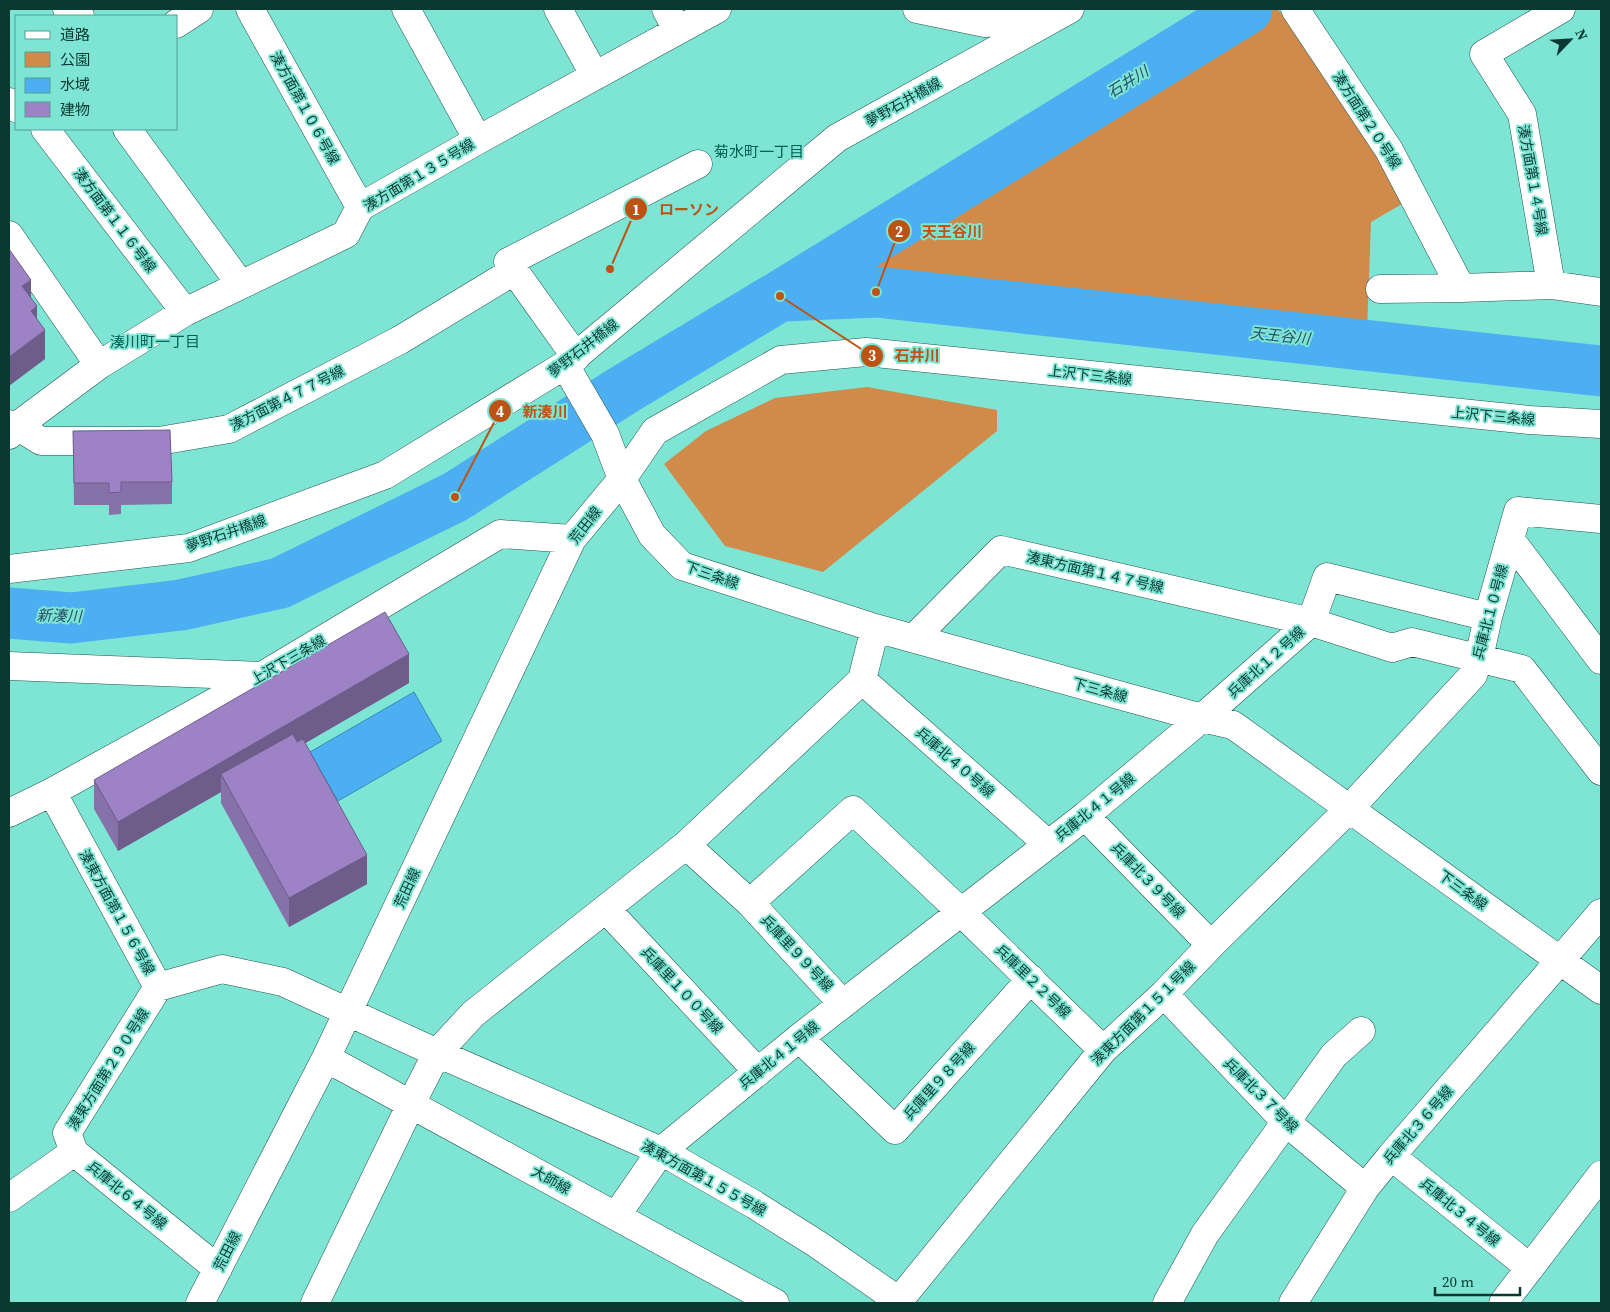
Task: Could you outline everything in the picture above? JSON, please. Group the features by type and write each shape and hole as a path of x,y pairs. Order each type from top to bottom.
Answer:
{"street":[{"path":"178,23 199,9"},
{"name":"湊方面第１０６号線","path":"250,9 360,207"},
{"path":"406,9 478,140"},
{"path":"558,9 595,76"},
{"name":"湊方面第１３５号線","path":"12,428 99,365 185,312 346,234 360,207 595,76 672,20 717,9"},
{"path":"917,9 985,23 1065,12"},
{"name":"湊方面第１４号線","path":"1551,285 1522,114 1484,54 1561,9"},
{"name":"湊方面第２０号線","path":"1301,11 1389,150 1461,288"},
{"name":"夢野石井橋線","path":"9,569 189,548 385,475 571,361 837,138 1065,12"},
{"name":"湊方面第１１６号線","path":"46,130 185,312"},
{"path":"128,130 241,285"},
{"path":"514,272 508,262 698,164"},
{"path":"9,235 99,365"},
{"name":"下三条線","path":"514,272 571,361 580,388 605,434 622,479 652,535 682,566 875,628 1233,725 1601,990"},
{"name":"湊方面第４７７号線","path":"12,428 41,441 159,442 228,429 400,340 514,272"},
{"path":"1380,289 1551,285 1601,292"},
{"name":"上沢下三条線","path":"622,479 655,431 781,360 866,352 1529,420 1601,424"},
{"name":"荒田線","path":"200,1303 348,1013 572,539 622,479"},
{"name":"兵庫北１０号線","path":"1349,809 1473,675 1518,511 1601,520"},
{"name":"上沢下三条線","path":"9,813 52,792 262,676 500,534 572,539"},
{"path":"1510,539 1601,660"},
{"name":"湊東方面第１４７号線","path":"914,638 1001,550 1311,622"},
{"path":"1311,622 1328,577 1488,617"},
{"name":"兵庫北１２号線","path":"1202,718 1311,622 1392,648 1412,642 1522,669 1601,771"},
{"path":"315,1303 437,1053 473,1014 686,845 862,680 875,628"},
{"path":"9,666 262,676"},
{"name":"兵庫北４０号線","path":"862,680 1048,844"},
{"name":"兵庫北４１号線","path":"616,1216 661,1151 798,1038 1085,816 1202,718"},
{"name":"湊東方面第１５６号線","path":"52,792 158,987 222,969 282,982 437,1053"},
{"name":"湊東方面第１５１号線","path":"899,1303 1103,1050 1164,994 1210,945 1349,809"},
{"path":"686,845 750,903 853,810 962,912"},
{"name":"兵庫北３９号線","path":"1085,816 1210,945"},
{"name":"兵庫里９９号線","path":"750,903 843,1004"},
{"name":"兵庫里１００号線","path":"606,909 758,1072"},
{"name":"兵庫里２２号線","path":"962,912 1103,1050"},
{"name":"兵庫北３６号線","path":"1293,1303 1366,1188 1391,1156 1601,913"},
{"name":"兵庫里９８号線","path":"798,1038 895,1130 1031,979"},
{"name":"湊東方面第２９０号線","path":"74,1152 67,1133 158,987"},
{"name":"兵庫北３７号線","path":"1164,994 1286,1122 1366,1188"},
{"path":"1167,1303 1205,1234 1334,1055 1361,1031"},
{"name":"湊東方面第１５５号線","path":"437,1053 661,1151 755,1205 817,1244 899,1303"},
{"name":"大師線","path":"326,1058 775,1303"},
{"name":"兵庫北６４号線","path":"9,1198 74,1152 218,1269"},
{"name":"兵庫北３４号線","path":"1391,1156 1530,1268"},
{"path":"1503,1303 1601,1175"}],"green space":[{"path":"1267,9 1278,9 1380,155 1402,204 1371,222 1367,331 840,282"},
{"path":"867,387 997,410 997,431 823,572 725,546 664,464 706,431 775,398"}],"water":[{"path":"414,692 442,741 338,801 310,752"}],"building":[{"path":"9,249 31,280 22,286 37,306 31,311 45,330 9,357"},
{"path":"170,430 172,482 121,482 121,492 109,493 109,483 74,483 73,431"},
{"path":"385,612 409,654 118,822 94,780"},
{"path":"293,734 297,742 303,739 367,855 289,898 221,774"}],"waterway":[{"name":"新湊川","path":"9,613 71,618 181,605 280,583 455,497 625,389 1247,9"},
{"name":"天王谷川","path":"784,296 876,292 1601,371"}],"place":[{"name":"ローソン","path":"610,269"},
{"name":"天王谷川","path":"876,292"},
{"name":"石井川","path":"780,296"},
{"name":"新湊川","path":"455,497"}],"district":[{"name":"菊水町一丁目","path":"759,152"},
{"name":"湊川町一丁目","path":"155,342"}]}
